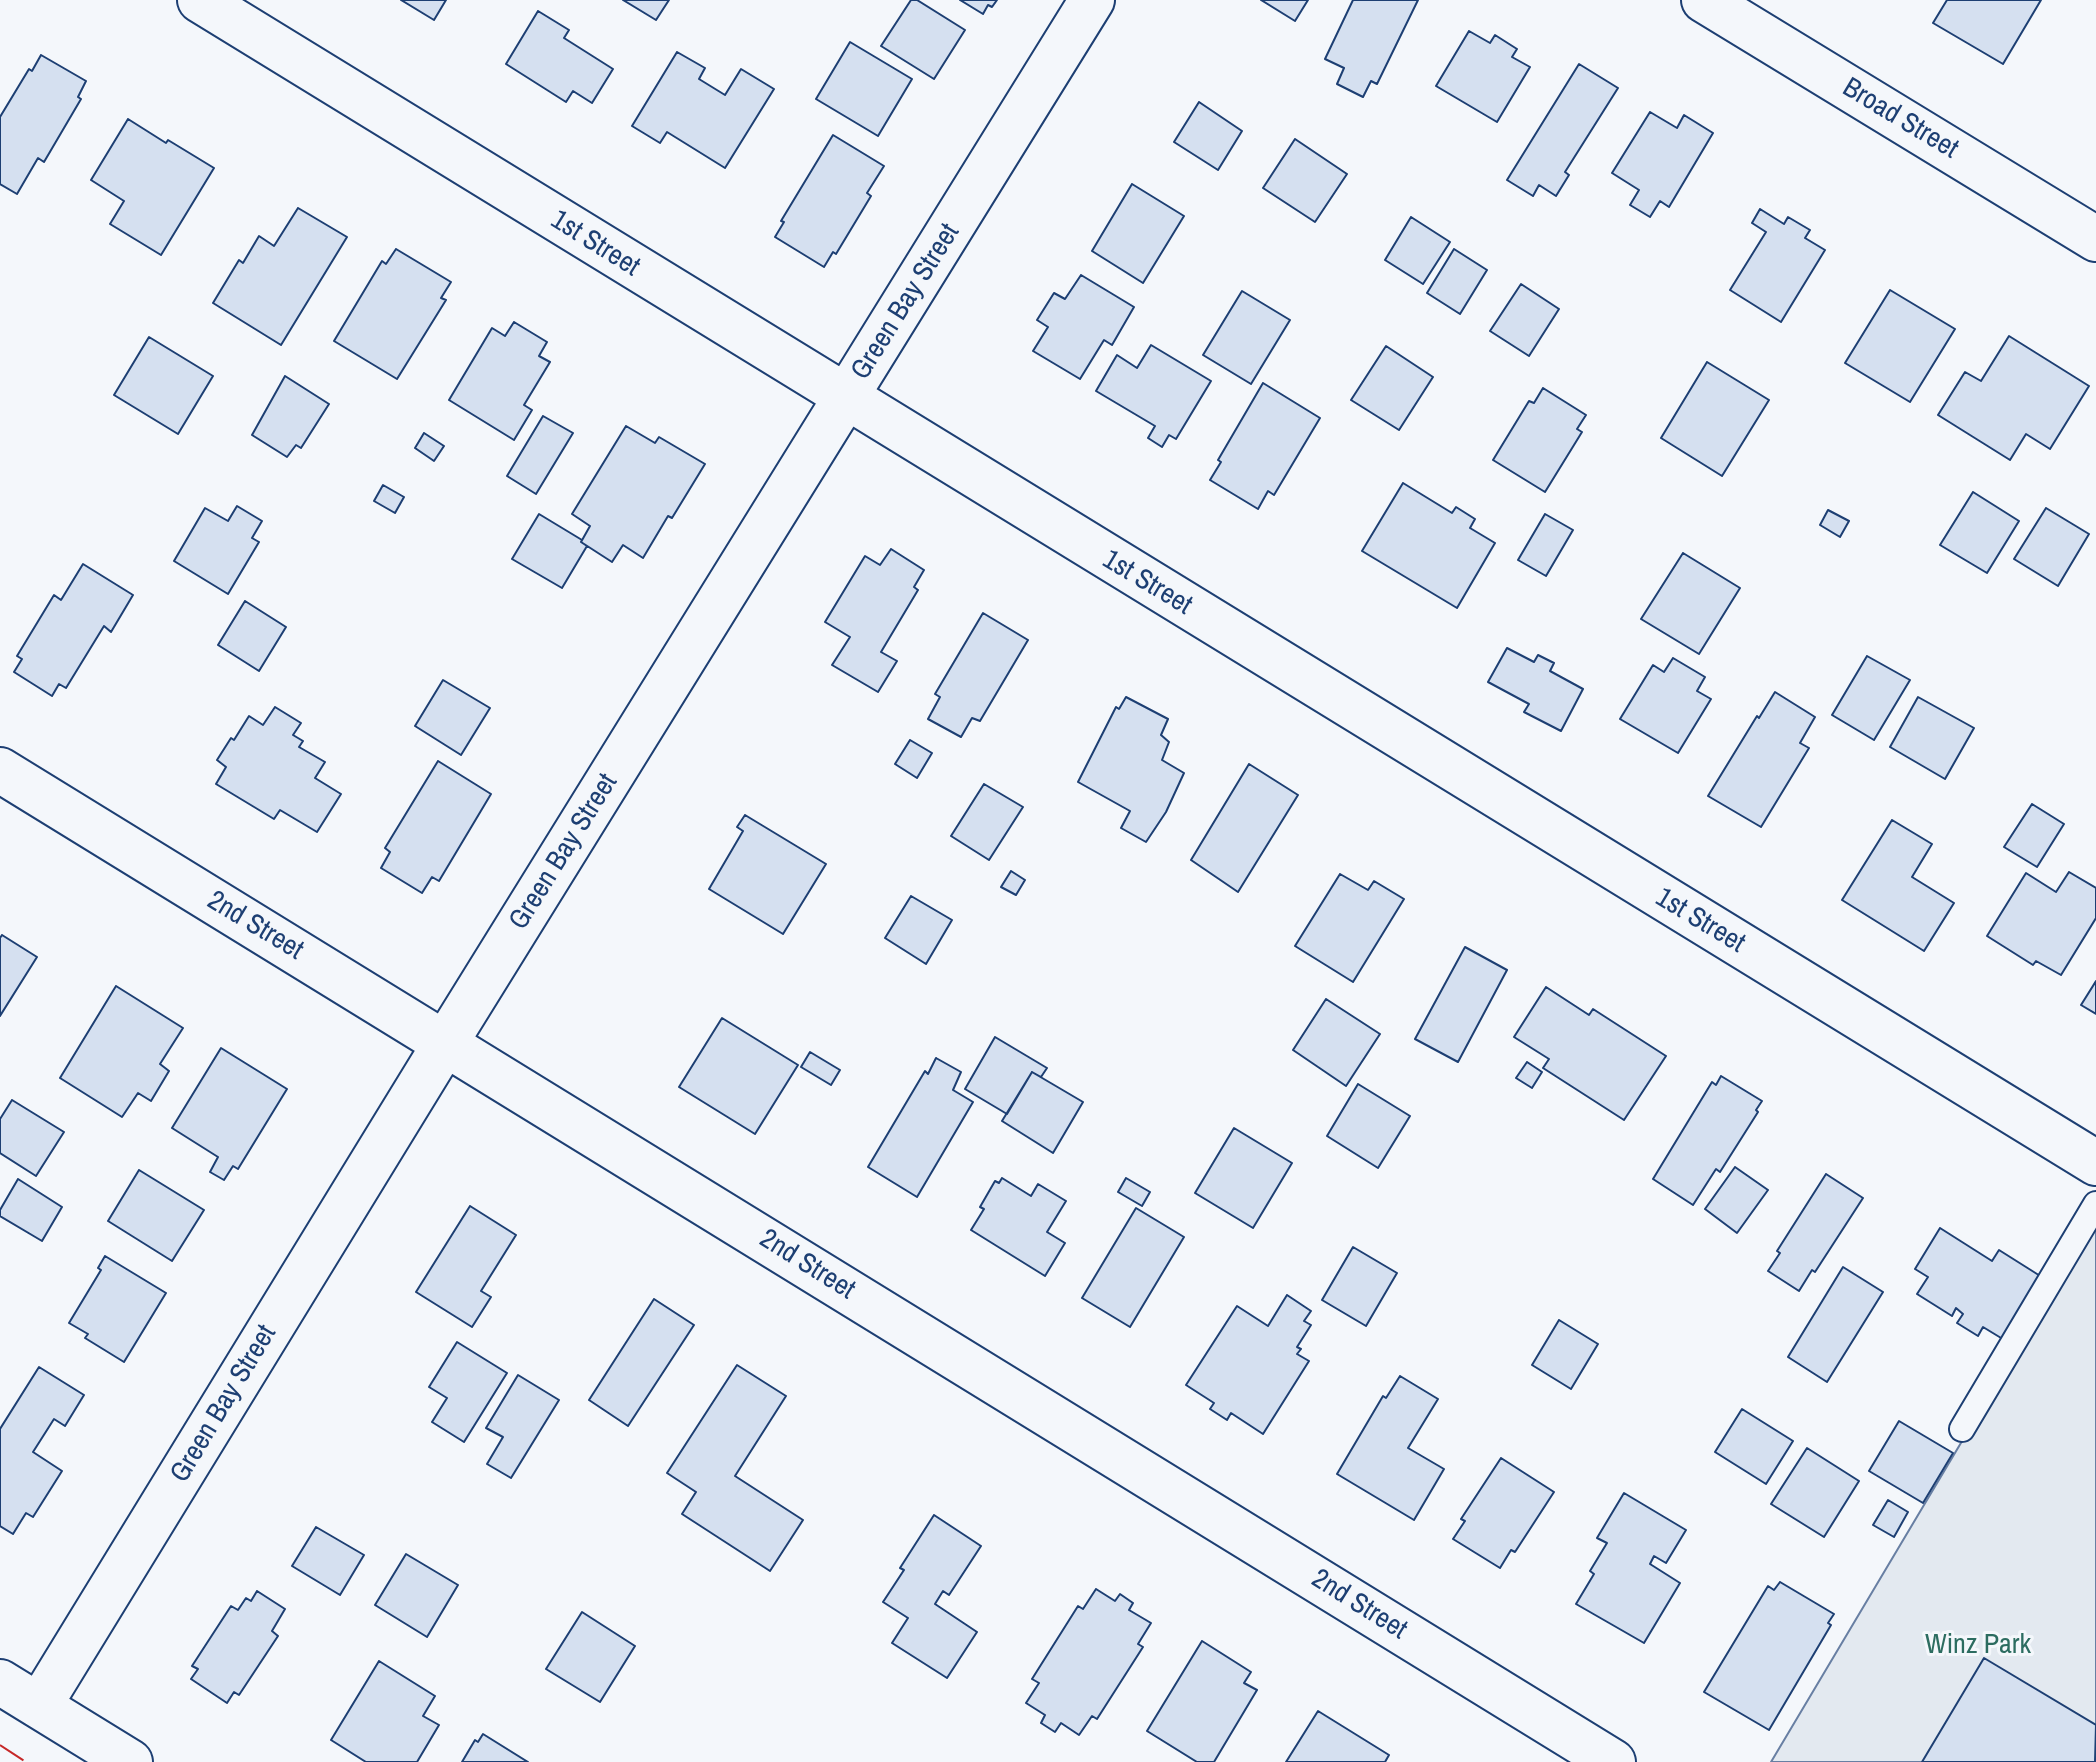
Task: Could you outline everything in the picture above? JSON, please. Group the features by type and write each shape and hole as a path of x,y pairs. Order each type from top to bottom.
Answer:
{"street":[{"name":"1st Street","path":"200,0 2096,1163"},
{"name":"Green Bay Street","path":"39,1706 446,1042 1092,0"},
{"name":"Broad Street","path":"1704,0 2096,239"},
{"name":"2nd Street","path":"0,770 1613,1762"},
{"path":"0,1682 130,1762"}],"lane":[{"path":"1962,1429 2096,1204"}],"green space":[{"name":"Winz Park","path":"2096,1216 2096,1762 1771,1762"}],"building":[{"path":"401,0 446,0 434,20"},
{"path":"623,0 669,0 656,20"},
{"path":"911,0 917,0 965,30 934,79 881,46"},
{"path":"960,0 997,0 992,7 988,5 983,14"},
{"path":"1261,0 1308,0 1295,21"},
{"path":"1353,0 1418,0 1377,84 1371,81 1363,97 1337,84 1344,68 1325,59"},
{"path":"1947,0 2041,0 2003,64 1933,23"},
{"path":"538,11 569,30 564,38 613,69 592,103 573,91 566,102 506,64"},
{"path":"1469,31 1490,43 1495,35 1517,49 1512,57 1530,67 1497,122 1436,86"},
{"path":"850,42 912,79 878,136 816,99"},
{"path":"677,52 705,68 699,79 725,95 741,69 774,89 725,168 667,132 660,143 632,126"},
{"path":"41,55 86,81 78,97 81,99 44,162 38,158 17,194 0,184 0,117"},
{"path":"1579,64 1618,88 1565,172 1569,175 1556,196 1539,185 1533,196 1507,180"},
{"path":"1199,102 1242,131 1218,170 1174,142"},
{"path":"1650,112 1677,128 1684,115 1713,133 1669,207 1660,201 1650,217 1630,205 1639,190 1612,173"},
{"path":"128,119 214,168 161,255 110,224 124,201 91,180"},
{"path":"833,135 884,166 867,193 871,196 836,254 833,252 824,267 775,237 784,222 781,221"},
{"path":"1295,139 1347,174 1315,222 1263,188"},
{"path":"1132,184 1184,216 1143,283 1092,251"},
{"path":"298,208 347,237 281,345 213,303 239,260 243,263 259,236 274,246"},
{"path":"1760,209 1784,224 1788,217 1810,230 1805,238 1825,250 1781,322 1730,290 1766,232 1752,223"},
{"path":"1411,217 1450,242 1423,284 1385,260"},
{"path":"396,249 451,282 441,298 446,300 397,379 334,341 382,261 386,264"},
{"path":"1454,249 1487,270 1460,314 1427,293"},
{"path":"1081,275 1134,307 1112,345 1104,340 1080,379 1033,351 1048,327 1037,320 1054,293 1065,299"},
{"path":"1521,284 1559,309 1529,356 1490,331"},
{"path":"1890,290 1955,329 1910,402 1845,363"},
{"path":"1242,291 1290,320 1251,384 1203,355"},
{"path":"514,322 547,342 539,356 550,362 524,405 532,410 514,440 449,400 492,328 505,336"},
{"path":"2009,336 2089,386 2050,449 2026,434 2010,460 1938,415 1965,372 1981,381"},
{"path":"149,337 213,376 178,434 114,395"},
{"path":"1151,345 1211,381 1176,439 1169,435 1162,447 1148,438 1155,426 1096,391 1117,355 1137,368"},
{"path":"1386,346 1433,377 1399,430 1351,400"},
{"path":"1707,362 1769,400 1722,476 1661,438"},
{"path":"285,376 329,404 301,448 296,445 287,457 252,435"},
{"path":"1263,383 1320,418 1274,495 1268,491 1258,509 1210,480 1221,462 1218,460"},
{"path":"1543,388 1586,415 1577,429 1582,432 1545,492 1493,460 1529,401 1534,403"},
{"path":"543,416 573,433 536,494 507,476"},
{"path":"626,426 655,443 659,437 705,464 643,558 623,545 612,562 581,542 590,526 572,514"},
{"path":"424,433 444,446 434,461 415,448"},
{"path":"1403,483 1452,513 1456,507 1475,519 1470,528 1495,543 1457,608 1362,551"},
{"path":"383,485 404,497 395,513 374,501"},
{"path":"1973,492 2019,521 1987,573 1940,545"},
{"path":"237,506 262,521 252,538 259,542 228,594 174,561 205,508 228,521"},
{"path":"2046,508 2089,534 2058,586 2014,559"},
{"path":"1828,510 1849,521 1840,537 1820,525"},
{"path":"539,514 587,546 562,588 512,559"},
{"path":"1545,514 1573,530 1546,576 1518,560"},
{"path":"891,549 924,570 914,587 918,590 881,652 897,661 878,692 832,665 850,637 825,622 865,556 880,565"},
{"path":"1683,553 1740,588 1699,654 1641,619"},
{"path":"83,564 133,595 111,632 104,626 66,688 59,684 52,696 14,672 22,659 17,656 54,595 61,600"},
{"path":"245,601 286,627 259,671 218,645"},
{"path":"983,613 1028,640 980,721 972,718 961,737 928,719 940,697 935,694"},
{"path":"1507,648 1534,662 1538,655 1554,663 1550,671 1583,689 1561,731 1524,712 1529,704 1488,682"},
{"path":"1867,656 1910,680 1874,740 1832,715"},
{"path":"1673,658 1705,677 1697,691 1711,699 1678,753 1620,719 1653,665 1664,672"},
{"path":"443,680 490,708 461,755 415,726"},
{"path":"1775,692 1815,717 1800,743 1809,748 1761,827 1708,796"},
{"path":"1126,697 1168,719 1161,735 1169,742 1162,760 1184,773 1166,812 1146,842 1121,828 1130,811 1078,782 1116,707 1119,709"},
{"path":"1918,697 1974,728 1945,779 1890,747"},
{"path":"275,707 301,723 293,735 303,741 299,747 325,762 315,778 341,794 317,832 280,810 274,819 216,784 226,767 217,760 231,738 234,740 249,716 263,725"},
{"path":"910,740 932,753 917,778 895,764"},
{"path":"438,761 491,794 439,881 432,877 422,893 381,868 390,852 385,848"},
{"path":"1249,764 1298,795 1238,892 1191,860"},
{"path":"984,784 1023,807 989,860 951,836"},
{"path":"2032,804 2064,824 2037,867 2004,847"},
{"path":"745,815 826,864 783,934 709,889 743,831 737,827"},
{"path":"1892,820 1932,844 1912,877 1954,903 1924,951 1842,900"},
{"path":"1011,871 1025,880 1016,895 1001,887"},
{"path":"2069,872 2096,888 2096,918 2061,975 2036,961 2033,965 1987,936 2026,873 2056,892"},
{"path":"1340,874 1368,890 1374,881 1404,899 1353,982 1295,946"},
{"path":"911,896 952,920 926,964 885,938"},
{"path":"2,935 37,957 0,1016 0,938"},
{"path":"1465,947 1507,970 1458,1062 1415,1039"},
{"path":"2096,981 2096,1014 2081,1005"},
{"path":"116,986 183,1028 160,1064 169,1071 151,1101 138,1093 122,1117 60,1078"},
{"path":"1546,987 1589,1015 1593,1009 1666,1056 1624,1120 1543,1068 1549,1059 1514,1037"},
{"path":"1326,999 1380,1034 1346,1086 1293,1050"},
{"path":"722,1018 798,1065 755,1134 679,1087"},
{"path":"995,1037 1047,1068 1041,1077 1032,1072 1007,1114 965,1089"},
{"path":"221,1048 287,1089 238,1169 233,1166 224,1180 210,1172 218,1157 172,1128"},
{"path":"810,1052 840,1070 831,1085 801,1067"},
{"path":"936,1058 961,1072 953,1090 973,1102 917,1197 868,1167 925,1071 928,1074"},
{"path":"1527,1062 1542,1072 1532,1088 1516,1078"},
{"path":"1032,1072 1083,1102 1053,1153 1002,1121"},
{"path":"1721,1076 1762,1101 1720,1172 1716,1169 1693,1205 1653,1179 1712,1082 1716,1085"},
{"path":"1358,1084 1410,1116 1378,1168 1327,1136"},
{"path":"12,1100 64,1132 36,1176 0,1153 0,1119"},
{"path":"1234,1128 1292,1163 1253,1228 1195,1193"},
{"path":"1735,1167 1768,1190 1737,1233 1705,1209"},
{"path":"139,1170 204,1210 172,1261 108,1221"},
{"path":"1826,1174 1863,1198 1815,1272 1812,1270 1799,1291 1768,1271 1780,1253 1777,1251"},
{"path":"1002,1178 1031,1196 1038,1184 1066,1201 1047,1232 1065,1243 1045,1276 971,1230 984,1209 980,1207 995,1181 999,1183"},
{"path":"1126,1178 1150,1192 1142,1206 1118,1192"},
{"path":"18,1179 62,1207 42,1241 0,1216 0,1210"},
{"path":"470,1206 516,1235 481,1291 491,1297 472,1327 416,1292"},
{"path":"1136,1208 1184,1237 1130,1327 1082,1298"},
{"path":"1940,1228 1992,1261 1999,1250 2045,1279 2006,1341 1983,1327 1978,1336 1957,1323 1963,1314 1956,1308 1952,1316 1917,1294 1928,1277 1915,1269"},
{"path":"1353,1247 1397,1273 1366,1326 1322,1300"},
{"path":"105,1256 166,1293 124,1362 85,1338 88,1334 69,1323 101,1270 98,1268"},
{"path":"1843,1267 1883,1292 1827,1382 1788,1357"},
{"path":"1287,1295 1311,1311 1304,1321 1311,1325 1297,1347 1301,1349 1297,1354 1309,1361 1263,1434 1231,1413 1227,1420 1210,1409 1214,1403 1186,1385 1237,1306 1268,1326"},
{"path":"654,1299 694,1325 628,1426 589,1400"},
{"path":"1559,1320 1598,1344 1571,1389 1532,1365"},
{"path":"457,1342 507,1373 464,1442 432,1422 447,1398 429,1387"},
{"path":"737,1365 786,1396 735,1476 803,1520 770,1571 682,1514 696,1492 667,1473"},
{"path":"39,1367 84,1395 65,1426 54,1419 33,1452 62,1471 33,1517 26,1513 13,1534 0,1526 0,1429"},
{"path":"518,1375 559,1400 511,1478 487,1464 503,1437 486,1428"},
{"path":"1400,1376 1438,1399 1408,1448 1444,1469 1414,1520 1337,1474 1383,1396 1386,1398"},
{"path":"1742,1409 1793,1441 1766,1484 1715,1452"},
{"path":"1899,1421 1953,1453 1923,1503 1869,1471"},
{"path":"1807,1448 1859,1481 1824,1537 1771,1504"},
{"path":"1501,1458 1554,1492 1515,1552 1511,1550 1500,1568 1453,1539 1465,1521 1461,1519"},
{"path":"1624,1493 1686,1530 1666,1563 1654,1556 1650,1564 1680,1583 1644,1643 1576,1604 1594,1574 1590,1571 1607,1543 1597,1538"},
{"path":"1888,1500 1908,1512 1894,1537 1873,1525"},
{"path":"934,1515 981,1546 949,1595 943,1591 935,1604 977,1632 947,1678 892,1643 908,1618 883,1602 904,1570 900,1568"},
{"path":"316,1527 364,1555 340,1595 292,1566"},
{"path":"406,1554 458,1585 427,1637 375,1605"},
{"path":"1780,1582 1834,1614 1828,1623 1831,1625 1769,1730 1704,1692 1768,1586 1774,1590"},
{"path":"1096,1589 1115,1601 1120,1594 1133,1603 1129,1610 1151,1623 1138,1644 1143,1647 1097,1719 1092,1716 1079,1735 1061,1723 1055,1732 1041,1723 1045,1715 1026,1703 1039,1683 1032,1679 1078,1606 1083,1609"},
{"path":"257,1591 285,1609 272,1631 278,1636 239,1695 234,1692 227,1703 191,1679 198,1669 192,1666 231,1606 238,1610 246,1598 251,1601"},
{"path":"582,1612 635,1646 600,1702 546,1669"},
{"path":"1202,1641 1251,1672 1244,1683 1257,1690 1214,1762 1197,1762 1147,1731"},
{"path":"1984,1658 2096,1725 2095,1762 1922,1762"},
{"path":"379,1661 435,1696 423,1716 439,1725 417,1762 366,1762 331,1740"},
{"path":"1318,1711 1389,1755 1385,1762 1286,1762"},
{"path":"483,1734 528,1762 462,1762 475,1740 478,1742"}],"power":[{"path":"0,1745 26,1762"}]}
